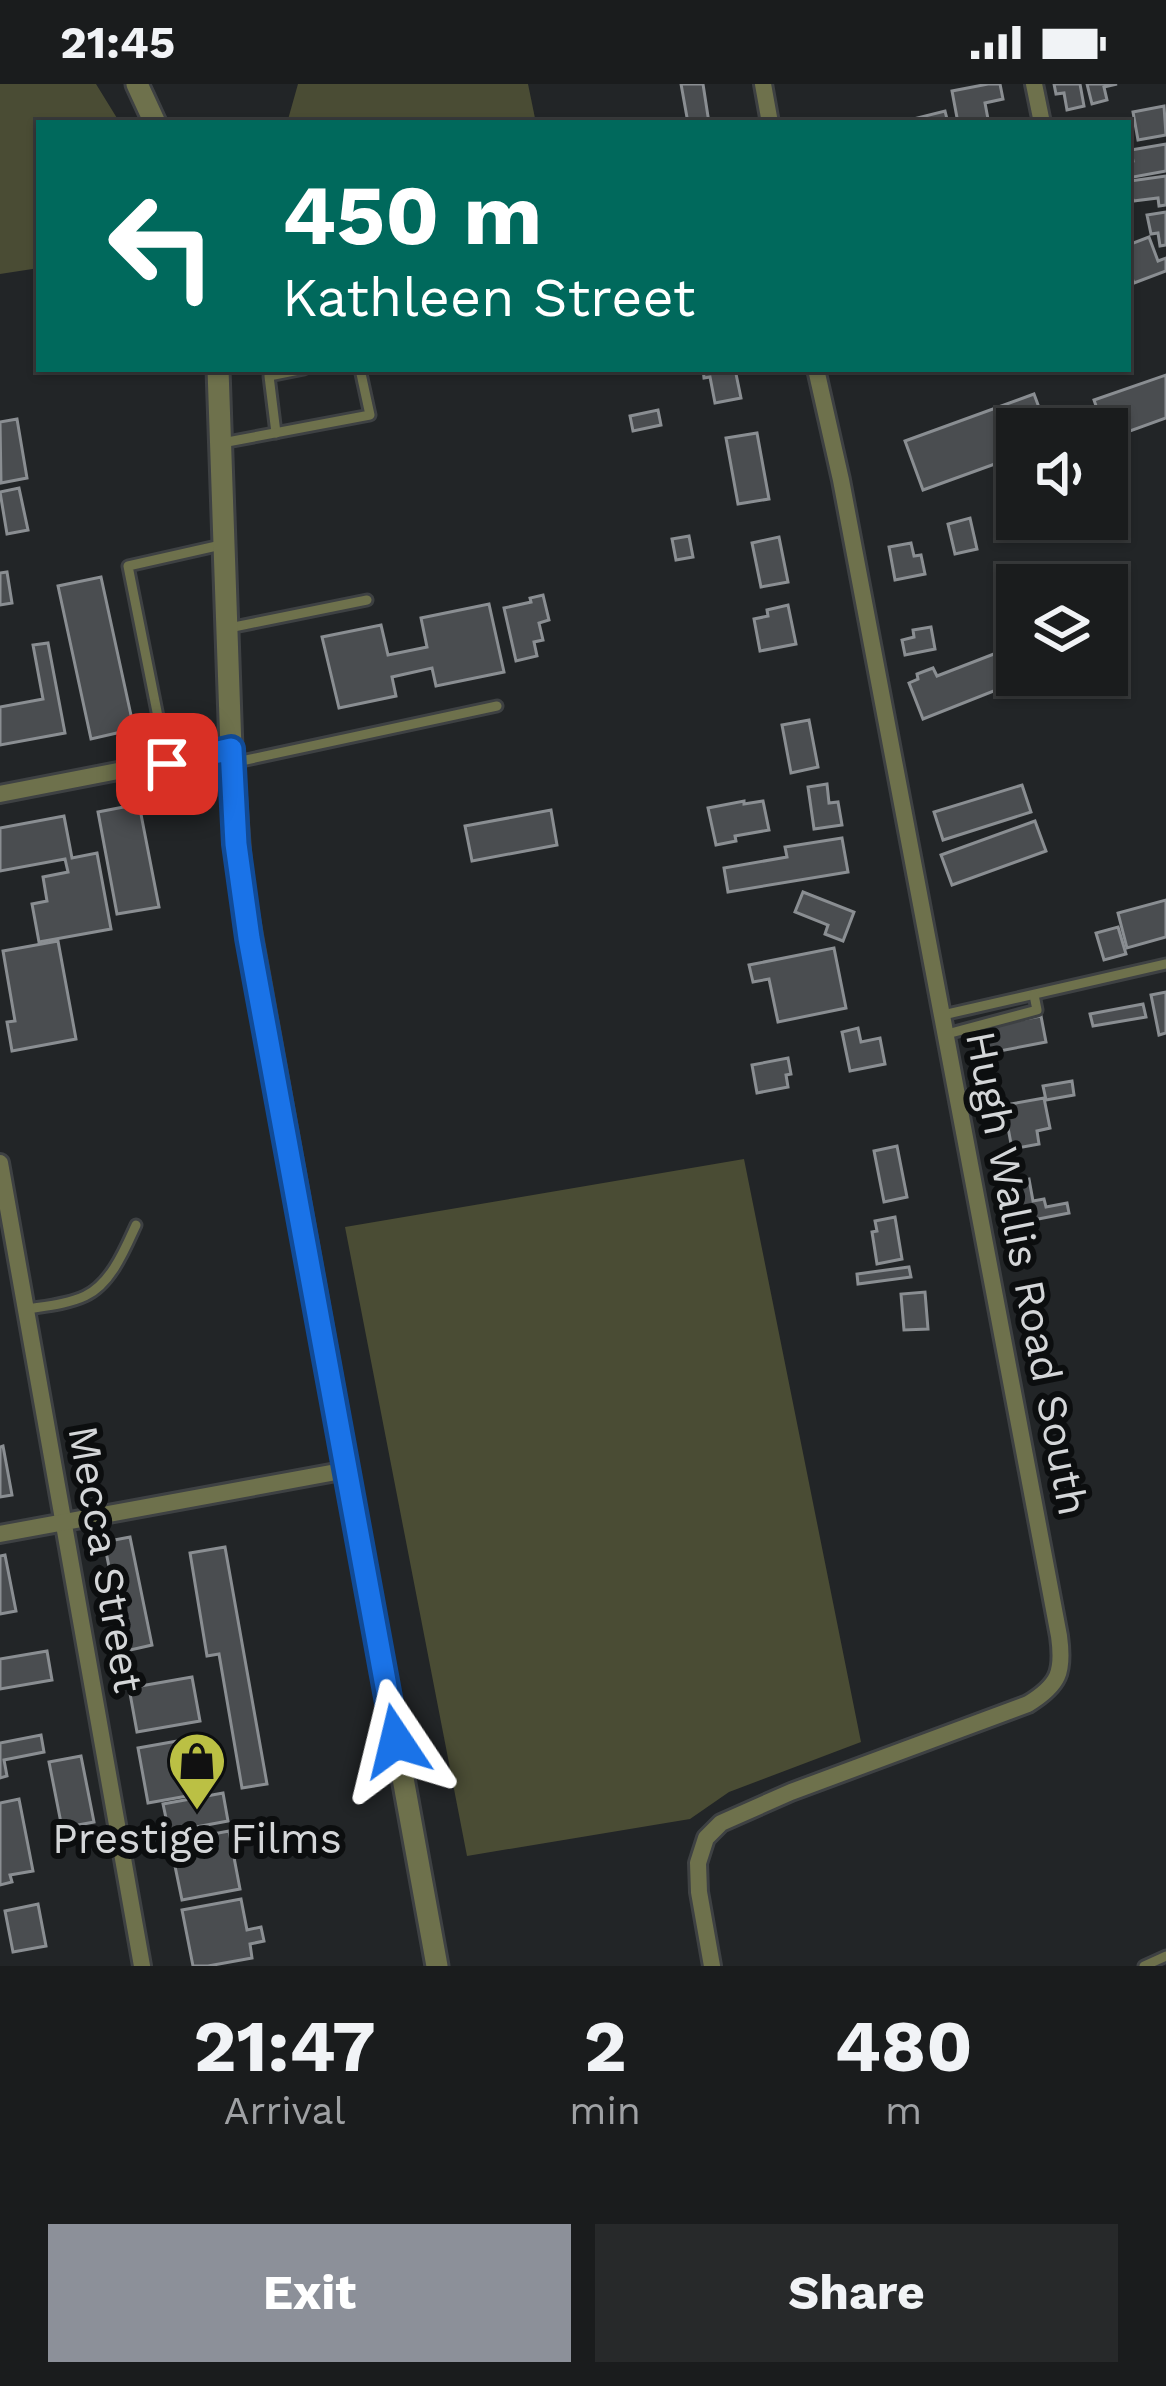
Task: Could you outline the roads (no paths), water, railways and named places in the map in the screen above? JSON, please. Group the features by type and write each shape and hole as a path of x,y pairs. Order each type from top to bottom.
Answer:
{"street":[{"path":"137,84 153,120"},
{"path":"763,84 769,120"},
{"path":"1034,84 1041,120"},
{"path":"218,372 236,844 249,938 437,1966"},
{"name":"Hugh Wallis Road South","path":"712,1966 698,1862 706,1838 721,1822 1028,1704 1051,1688 1061,1663 842,480 817,372"},
{"path":"0,794 232,756"},
{"name":"Mecca Street","path":"0,1163 142,1966"},
{"path":"0,1534 347,1470"}],"lane":[{"path":"276,433 269,376 289,372"},
{"path":"222,443 370,415 360,372"},
{"path":"167,764 128,566 226,544"},
{"path":"229,628 367,600"},
{"path":"232,756 497,706"},
{"path":"942,1015 1166,964"},
{"path":"946,1035 1037,1010 1034,995"},
{"path":"27,1310 82,1298 98,1289 136,1225"},
{"path":"1144,1966 1166,1956"}],"place":[{"name":"Prestige Films","path":"197,1812"}]}
